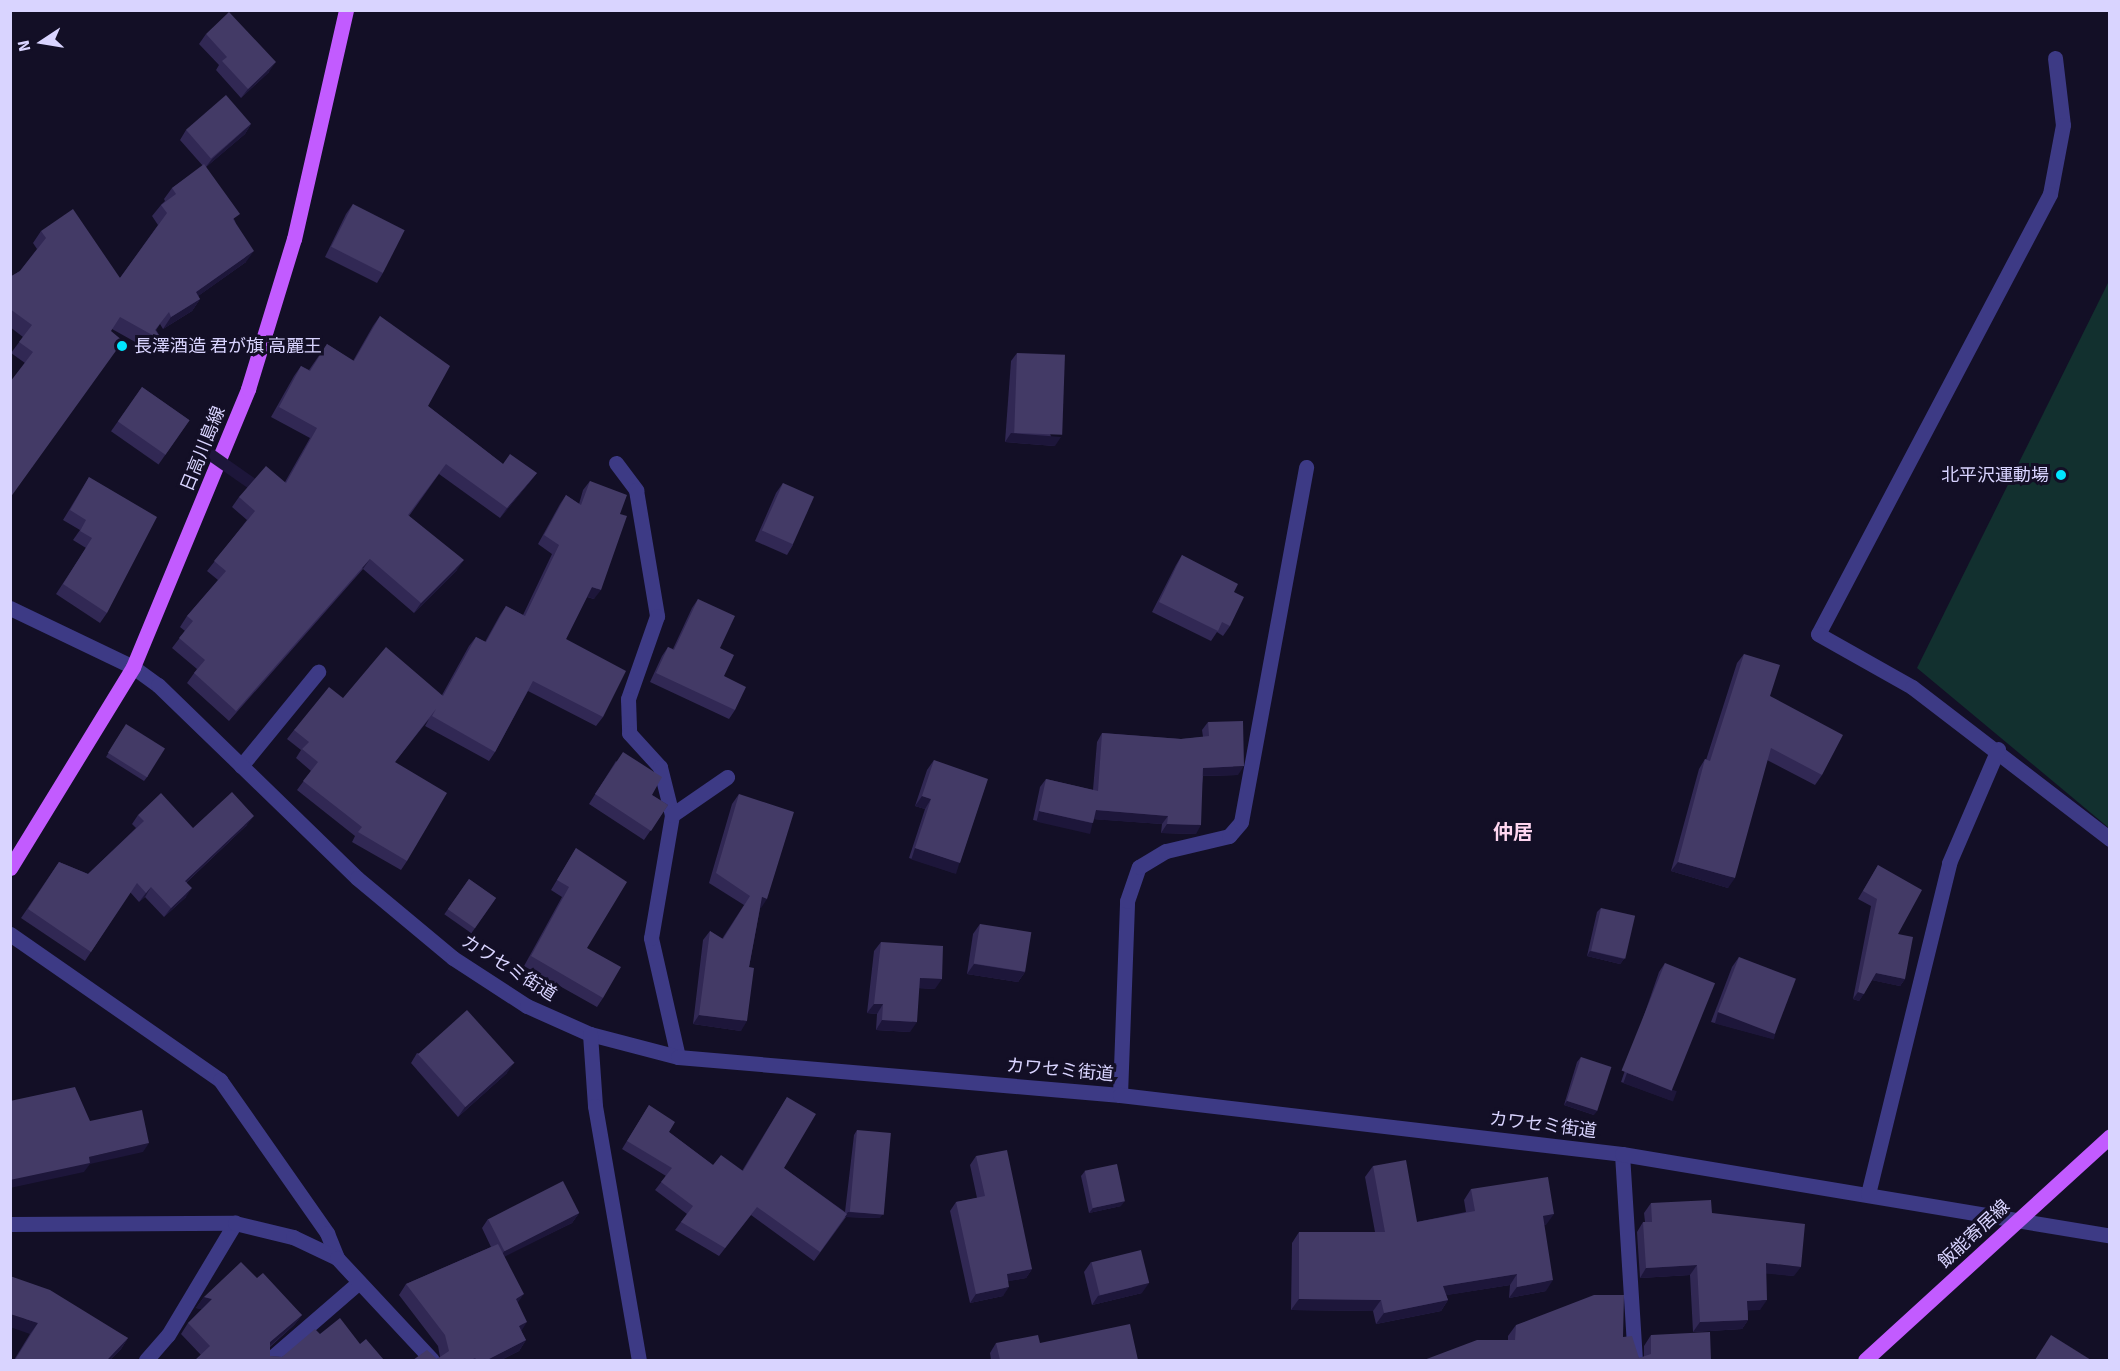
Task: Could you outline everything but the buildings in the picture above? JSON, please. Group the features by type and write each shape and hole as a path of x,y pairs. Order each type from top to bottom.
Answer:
{"main road":[{"name":"日高川島線","path":"10,868 133,667 248,389 294,239 346,10"},
{"name":"飯能寄居線","path":"1865,1360 2109,1136"}],"street":[{"path":"2055,58 2063,125 2050,194 1818,634 1912,687 1998,749 2109,839"},
{"path":"616,463 636,490 657,616 628,699 629,733 660,767 672,815 651,938 678,1057"},
{"path":"1120,1095 1127,901 1139,867 1166,851 1229,837 1240,822 1306,467"},
{"name":"カワセミ街道","path":"10,608 133,667 241,766 357,878 453,958 527,1006 590,1034 678,1057 1120,1095 1622,1154 2020,1218 2109,1236"},
{"path":"241,766 318,672"},
{"path":"1868,1194 1949,863 1998,749"},
{"path":"672,815 727,777"},
{"path":"10,934 220,1080 327,1233 338,1258 432,1360"},
{"path":"590,1034 594,1106 639,1360"},
{"path":"1622,1154 1635,1360"},
{"path":"10,1224 235,1223 293,1237 338,1258"},
{"path":"146,1360 168,1335 235,1223"},
{"path":"269,1360 359,1282"}],"green space":[{"name":"北平沢運動場","path":"2109,281 2110,828 1917,668"}],"place":[{"name":"長澤酒造 君が旗 高麗王","path":"122,346"},
{"name":"北平沢運動場","path":"2061,475"}],"district":[{"name":"仲居","path":"1513,832"}]}
